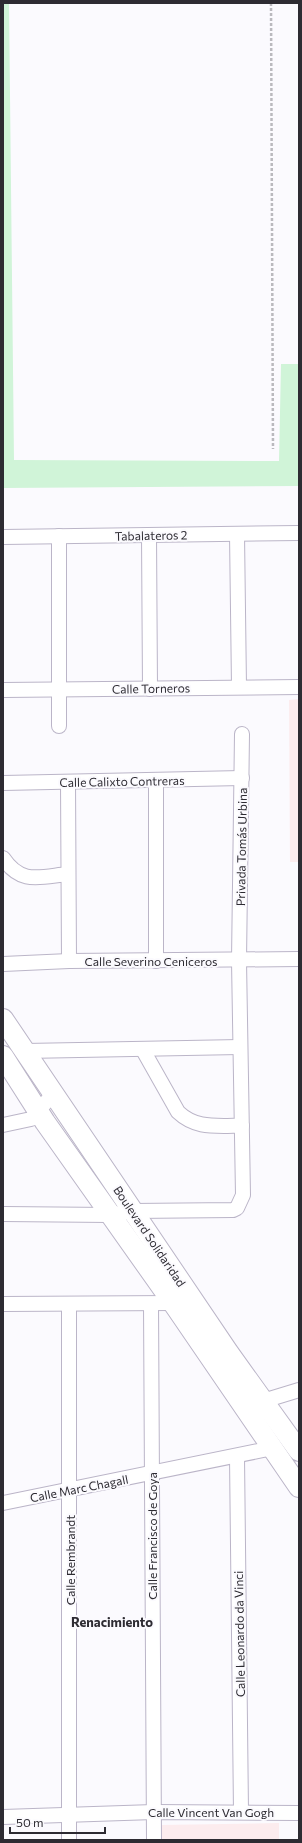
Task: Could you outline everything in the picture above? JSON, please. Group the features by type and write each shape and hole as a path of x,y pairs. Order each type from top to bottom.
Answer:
{"main road":[{"name":"Boulevard Solidaridad","path":"3,1018 133,1211 272,1448 299,1488"},
{"name":"Boulevard Solidaridad","path":"3,1056 109,1215 173,1303 220,1357 263,1401 299,1452"}],"street":[{"name":"Tabalateros 2","path":"3,537 299,533"},
{"path":"237,534 239,687"},
{"path":"149,535 150,688"},
{"path":"59,536 59,726"},
{"name":"Calle Torneros","path":"3,690 299,687"},
{"name":"Privada Tomás Urbina","path":"242,734 239,960 242,1126"},
{"name":"Calle Calixto Contreras","path":"3,783 242,778"},
{"path":"156,780 156,960"},
{"path":"68,782 69,961"},
{"path":"3,858 10,869 29,878 68,874"},
{"name":"Calle Severino Ceniceros","path":"3,964 69,961 299,959"},
{"path":"25,1051 240,1047"},
{"path":"3,1214 109,1215 133,1211 233,1210 238,1208 243,1195 242,1126 198,1125 187,1120 178,1112 143,1050"},
{"path":"3,1125 25,1122 31,1119 54,1093"},
{"path":"3,1304 173,1303"},
{"name":"Calle Rembrandt","path":"69,1304 69,1840"},
{"name":"Calle Francisco de Goya","path":"151,1304 154,1840"},
{"path":"263,1401 299,1390"},
{"name":"Calle Marc Chagall","path":"3,1503 237,1457 272,1448"},
{"name":"Calle Leonardo da Vinci","path":"237,1457 241,1812"},
{"name":"Calle Vincent Van Gogh","path":"3,1817 154,1812 299,1813"}],"path":[{"path":"271,3 273,449"}],"shaded area":[{"path":"299,699 299,862 290,862 289,700"},
{"path":"279,1823 279,1840 160,1840 160,1825"}],"green space":[{"path":"3,3 9,3 14,460 279,461 281,364 299,364 299,486 3,488"}],"district":[{"name":"Renacimiento","path":"112,1622"}]}
